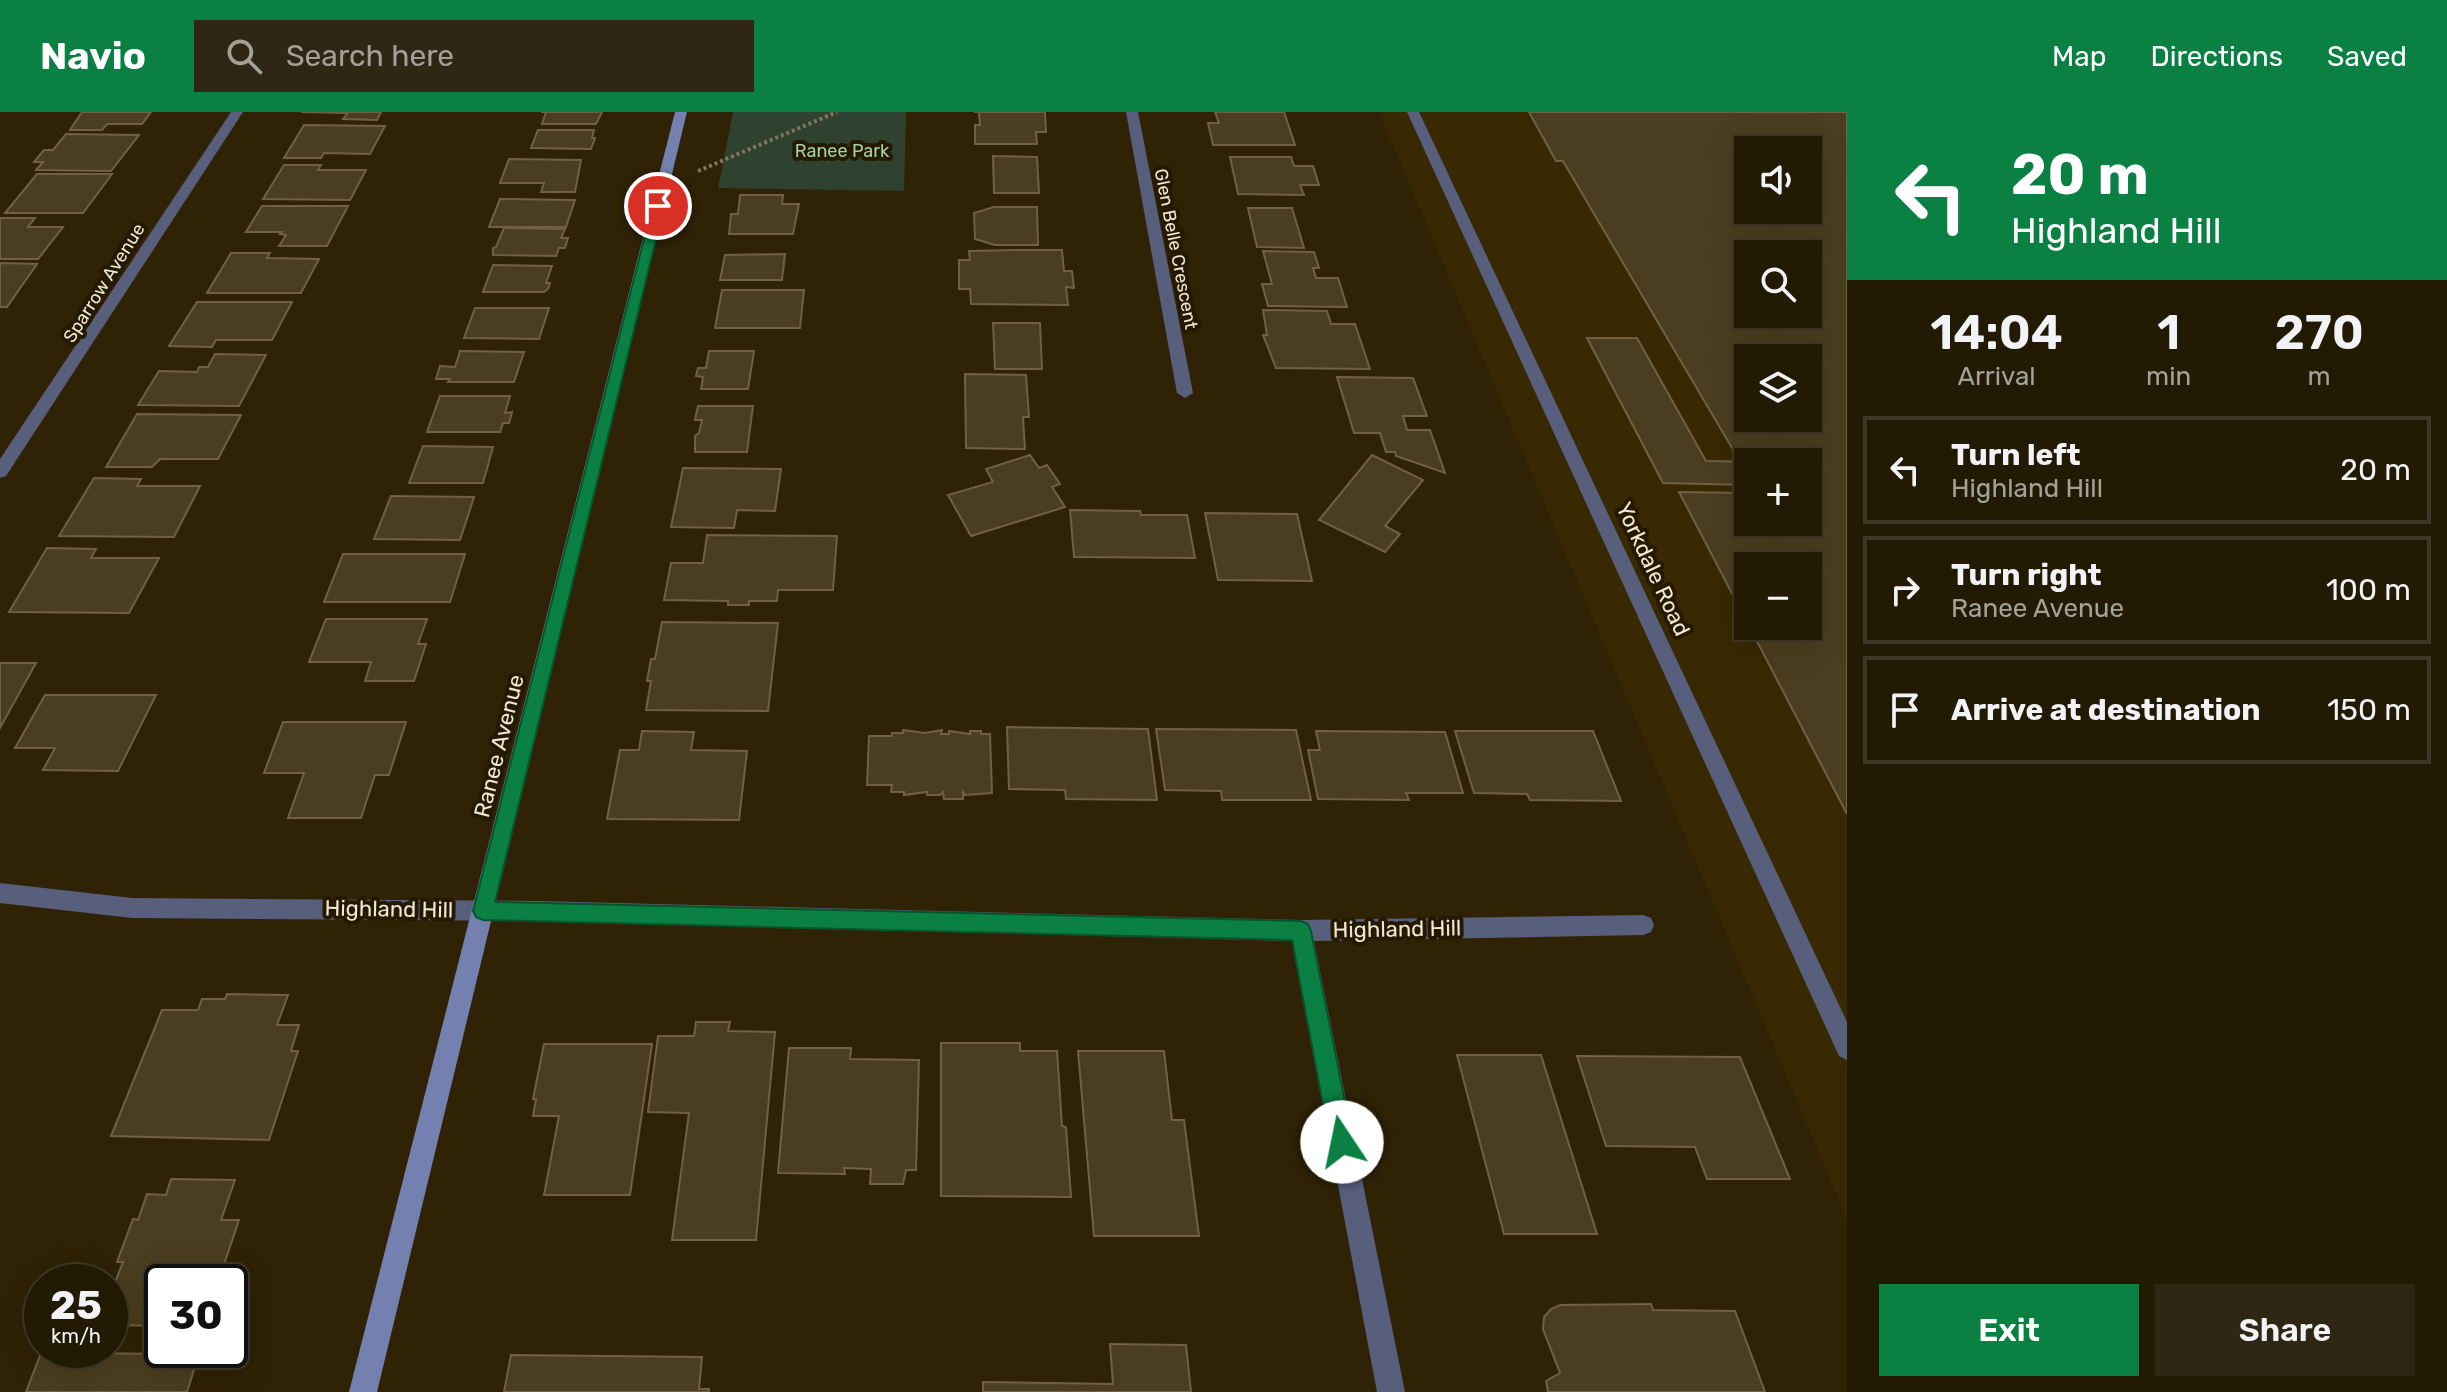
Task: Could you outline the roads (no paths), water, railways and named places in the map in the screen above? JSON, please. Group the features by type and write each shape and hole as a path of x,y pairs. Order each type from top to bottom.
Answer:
{"street":[{"name":"Sparrow Avenue","path":"0,472 237,112"},
{"name":"Ranee Avenue","path":"363,1392 681,112"},
{"name":"Glen Belle Crescent","path":"1132,112 1185,393"},
{"name":"Yorkdale Road","path":"1413,112 1847,1048"},
{"name":"Highland Hill","path":"0,893 132,908 483,911 1301,931 1643,925"},
{"path":"1301,931 1391,1392"}],"park label":[{"name":"Ranee Park","path":"842,151"}]}
